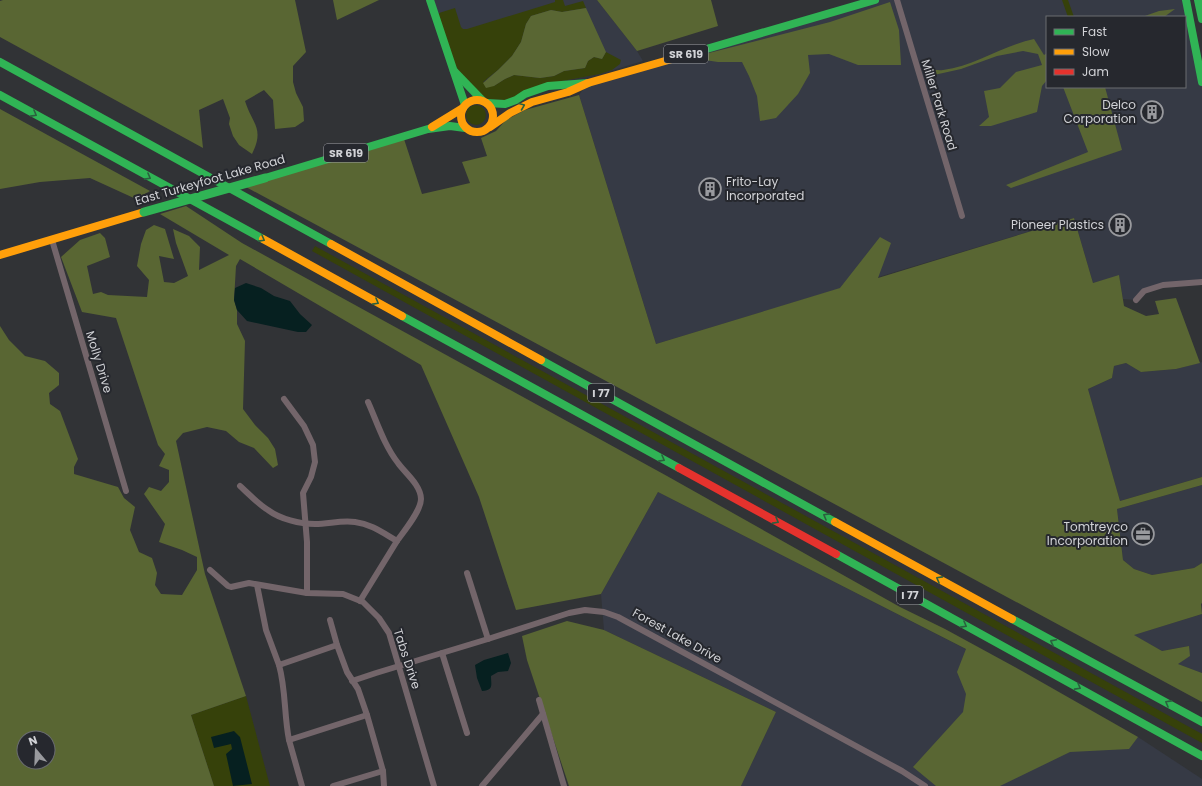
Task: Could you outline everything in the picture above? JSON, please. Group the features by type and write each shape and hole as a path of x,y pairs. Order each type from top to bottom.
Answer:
{"main road":[{"path":"430,0 464,106 460,118 465,128 475,133 485,130 514,110 533,102 576,90 588,83"},
{"name":"SR 619","path":"588,83 875,0"},
{"path":"1186,0 1202,82"},
{"path":"1198,0 1202,19"},
{"name":"I 77","path":"0,62 970,595 1037,634 1102,667 1202,722"},
{"path":"454,71 493,112 494,117 490,127"},
{"path":"464,106 471,101 505,104 516,100 525,94 548,86 588,83"},
{"name":"I 77","path":"0,95 1202,756"},
{"name":"East Turkeyfoot Lake Road","path":"428,129 464,106"},
{"name":"East Turkeyfoot Lake Road","path":"0,255 428,129 450,126 465,128"},
{"path":"1183,711 1202,719"},
{"path":"1191,750 1202,760"}],"street":[{"name":"Miller Park Road","path":"897,0 962,216"},
{"name":"Molly Drive","path":"52,240 126,491"},
{"path":"1136,300 1144,291 1163,285 1202,282"},
{"path":"284,399 304,426 313,445 315,462 311,478 302,493 307,542 307,593"},
{"path":"360,601 420,507 421,498 418,489 398,463 387,445 368,402"},
{"path":"240,486 268,511 283,517 305,523 316,524 341,521 355,522 368,525 397,541"},
{"name":"Tabs Drive","path":"210,570 231,587 250,584 307,593 343,594 362,602 379,618 388,633 434,786"},
{"path":"467,573 488,639"},
{"path":"257,585 266,630 284,681 285,722 302,786"},
{"name":"Forest Lake Drive","path":"352,681 569,613 585,610 604,612 618,617 902,771 925,786"},
{"path":"330,620 352,681 358,689 367,715 383,771 384,786"},
{"path":"279,665 338,645"},
{"path":"442,654 467,733"},
{"path":"539,700 564,786"},
{"path":"482,786 543,714"},
{"path":"289,740 367,715"},
{"path":"333,786 383,771"}],"shaded area":[{"path":"433,0 597,0 637,51 643,61 600,74 562,81 464,78"},
{"path":"875,0 1186,0 1202,82 1202,282 1182,282 1144,291 1136,300 1123,299 1119,276 1093,283 1074,218 656,344 579,95 588,83"},
{"path":"246,283 261,288 274,296 290,301 300,314 312,325 306,332 298,332 247,321 237,310 234,300 235,288"},
{"path":"1202,362 1202,477 1120,501 1088,389 1112,378 1114,366 1126,363 1141,372 1176,369"},
{"path":"1202,485 1202,563 1194,568 1152,575 1134,569 1123,560 1117,509"},
{"path":"658,492 1138,737 1202,779 1202,786 741,786 776,712 604,630 601,594"},
{"path":"1202,614 1202,673 1177,664 1189,646 1162,651 1133,635"},
{"path":"508,653 511,663 508,671 498,672 491,676 490,688 482,691 477,678 475,665 484,660"},
{"path":"234,731 240,737 252,784 233,786 226,754 232,749 231,744 214,748 211,737"}],"green space":[{"path":"295,0 306,52 293,66 293,82 296,93 303,107 304,121 295,127 275,129 273,100 264,90 245,101 256,126 257,132 256,145 252,154 239,145 233,136 229,124 230,118 223,99 199,110 203,148 0,37 0,1"},
{"path":"333,0 379,0 337,20"},
{"path":"555,0 563,0 565,6 583,1 586,8 562,12 551,10 531,16 526,24 521,42 512,56 483,82 494,86 514,75 540,78 554,76 564,71 585,68 588,61 594,57 602,59 606,52 621,60 620,64 612,70 600,74 562,81 505,100 488,99 477,92 458,70 450,54 439,13 455,8 461,27 463,29 467,29 555,2"},
{"path":"597,0 711,0 718,26 637,51"},
{"path":"1062,0 1068,0 1074,16 1068,16"},
{"path":"890,2 899,30 901,65 858,65 829,54 808,55 810,73 798,94 776,118 760,121 757,96 742,62 718,62 698,59 705,54 830,22"},
{"path":"586,8 606,52 602,59 594,57 588,61 585,68 564,71 554,76 540,78 514,75 494,86 486,88 483,83 512,56 521,42 526,24 531,16 551,10 562,12"},
{"path":"1175,9 1165,16 1145,16 1159,11"},
{"path":"1034,39 1044,55 1046,54 1046,81 1042,86 1037,112 991,126 979,126 989,117 984,91 1000,88 1016,72 1042,65 1038,54 1023,51 997,56 961,69 925,77 928,69 941,70 955,68 1022,42"},
{"path":"1063,88 1105,88 1122,150 1011,188 1006,185 1088,152"},
{"path":"579,95 656,344 840,288 880,237 891,243 878,278 1074,218 1093,283 1119,275 1124,306 1146,316 1159,314 1155,301 1176,298 1200,363 1176,369 1141,372 1126,363 1114,366 1112,378 1088,389 1120,501 1202,477 1202,485 1117,509 1123,560 1134,569 1152,575 1194,568 1202,563 1202,614 1134,635 1162,651 1189,646 1190,656 1178,664 1202,673 1202,702 246,187 404,139 422,194 470,183 462,162 487,156 481,138 496,131 506,120 525,110"},
{"path":"476,105 483,108 486,115 483,122 476,125 469,122 466,115 469,108"},
{"path":"0,109 150,191 136,199 90,178 40,182 0,189"},
{"path":"186,206 242,243 667,476 900,607 945,629 1022,671 1138,737 1129,749 1070,752 1000,786 936,786 913,767 963,712 966,694 957,672 966,649 658,492 601,594 516,610 479,497 421,365 240,259 236,266 234,300 237,310 237,324 245,341 243,409 255,425 268,438 275,449 278,465 273,468 254,448 239,442 226,431 207,427 183,433 176,441 205,574 246,696 191,715 214,786 0,786 0,326 9,340 25,356 45,361 59,373 59,385 49,393 50,404 60,411 78,459 74,467 74,474 118,487 124,498 135,507 130,530 139,552 152,558 157,573 155,585 161,594 182,595 197,570 197,557 159,542 165,524 144,494 149,487 161,491 169,482 169,470 159,466 165,454 158,445 116,318 82,312 61,257 80,240 100,233 105,238 110,257 87,266 93,294 101,292 108,295 147,297 149,280 137,266 141,244 146,230 154,225 165,229 174,259 159,256 164,282 174,283 188,276 176,243 173,229 189,236 200,247 199,270 229,255 160,214"},
{"path":"315,246 1202,734 1202,743 312,251"},
{"path":"567,621 604,630 776,712 741,786 569,786 527,660 522,636"},
{"path":"246,696 270,786 214,786 191,715"}],"traffic: fast":[{"path":"430,0 465,105"},
{"path":"672,59 875,0"},
{"path":"1186,0 1202,82"},
{"path":"1198,0 1202,19"},
{"path":"0,62 331,244"},
{"path":"454,71 482,100"},
{"path":"487,103 505,104 516,100 525,94 548,86 588,83"},
{"path":"0,95 263,239"},
{"path":"265,178 428,129 450,126 465,128"},
{"path":"144,212 265,178"},
{"path":"402,316 679,468"},
{"path":"541,360 835,522"},
{"path":"836,554 1202,756"},
{"path":"1012,619 1202,722"}],"traffic: slow":[{"path":"490,127 510,113 532,102 568,92 588,83 672,59"},
{"path":"474,100 480,100 489,104 493,116 489,128 480,132 474,132 465,128 461,119 461,113 465,104 474,100"},
{"path":"432,127 463,108"},
{"path":"0,255 144,212"},
{"path":"263,239 402,316"},
{"path":"331,244 541,360"},
{"path":"835,522 1012,619"}],"traffic: jam":[{"path":"679,468 836,554"}],"place":[{"name":"Delco Corporation","path":"1152,112"},
{"name":"Frito-Lay Incorporated","path":"710,189"},
{"name":"Pioneer Plastics","path":"1120,225"},
{"name":"Tomtreyco Incorporation","path":"1143,534"}]}
